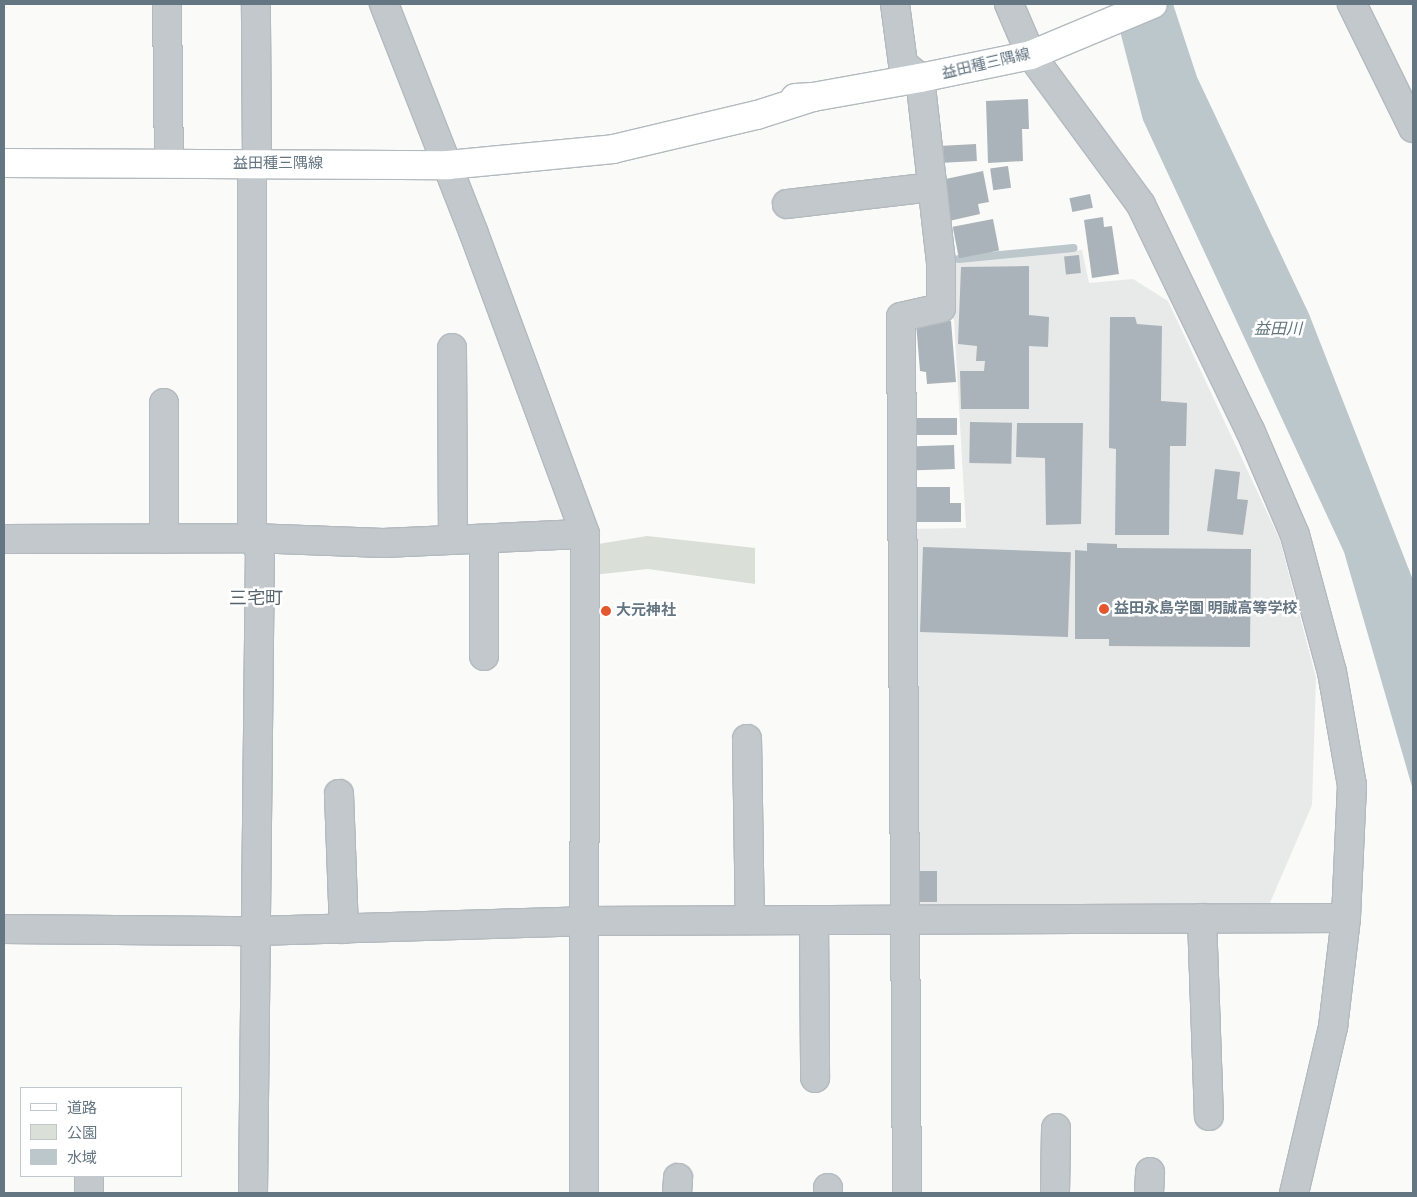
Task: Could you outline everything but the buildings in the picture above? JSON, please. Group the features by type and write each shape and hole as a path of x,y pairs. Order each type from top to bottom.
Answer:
{"main road":[{"name":"益田種三隅線","path":"4,163 448,165 613,149 757,116 813,97 920,78 1031,55 1152,4"}],"street":[{"path":"166,4 169,164"},
{"path":"253,1193 260,551 252,538 252,175 257,164 256,4"},
{"path":"384,4 448,165 585,534 584,1193"},
{"path":"895,4 903,64 920,78 941,262 941,308 901,317 907,1193"},
{"path":"1009,4 1031,55 1141,205 1250,430 1295,535 1332,672 1352,785 1346,918 1333,1027 1294,1193"},
{"path":"1352,4 1413,128"},
{"path":"787,204 932,187"},
{"path":"452,348 453,540"},
{"path":"164,403 164,539"},
{"path":"4,539 252,538 383,544 585,534"},
{"path":"484,539 484,656"},
{"path":"747,739 750,920"},
{"path":"339,794 344,929"},
{"path":"1202,918 1209,1116"},
{"path":"4,929 256,931 584,921 1346,918"},
{"path":"814,920 816,1078"},
{"path":"1055,1193 1056,1128"},
{"path":"89,1177 89,1193"}],"shaded area":[{"name":"益田永島学園 明誠高等学校","path":"1082,250 1089,283 1133,279 1168,301 1280,540 1316,678 1312,805 1269,905 915,908 909,529 966,528 954,320 949,311 947,263"}],"green space":[{"path":"647,536 755,548 755,584 648,569 593,575 592,545"}],"water":[{"name":"益田川","path":"1113,4 1173,4 1197,77 1309,314 1413,580 1413,790 1344,552 1143,120"}],"waterway":[{"path":"959,259 1073,248"}],"place":[{"name":"益田永島学園 明誠高等学校","path":"1104,609"},
{"name":"大元神社","path":"606,611"}],"district":[{"name":"三宅町","path":"256,598"}]}
